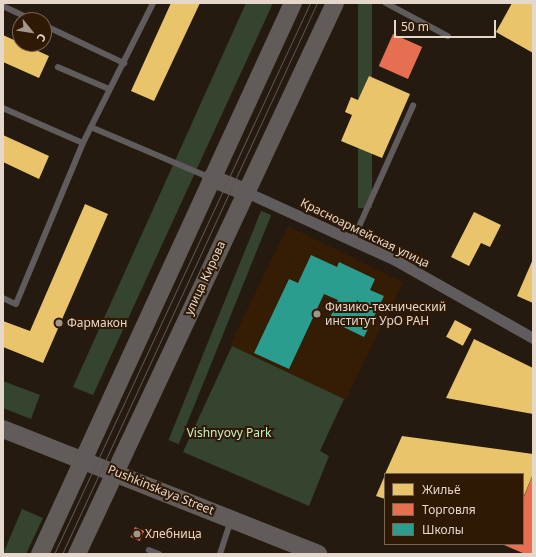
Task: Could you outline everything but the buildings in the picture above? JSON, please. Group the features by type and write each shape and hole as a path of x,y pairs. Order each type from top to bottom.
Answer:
{"main road":[{"path":"40,554 211,178 293,3"},
{"name":"улица Кирова","path":"77,554 114,471 335,3"},
{"path":"211,178 246,192"},
{"name":"Pushkinskaya Street","path":"3,429 114,471 318,554"}],"street":[{"name":"Красноармейская улица","path":"246,192 395,260 533,338"}],"lane":[{"path":"3,298 16,304 83,143 153,3"},
{"path":"386,3 448,36"},
{"path":"3,6 16,12"},
{"path":"52,29 124,63"},
{"path":"58,67 109,89"},
{"path":"353,240 413,106"},
{"path":"3,108 83,143"},
{"path":"91,127 211,178"},
{"path":"220,554 232,519"},
{"path":"149,550 159,554"}],"shaded area":[{"name":"Физико-технический институт УрО РАН","path":"288,226 403,282 345,401 230,345"}],"green space":[{"path":"246,3 273,3 93,395 73,387"},
{"path":"358,3 372,3 372,208 358,208"},
{"path":"261,211 271,215 179,444 168,440"},
{"name":"Vishnyovy Park","path":"232,346 344,399 320,451 329,456 309,506 183,452"},
{"path":"3,381 40,395 31,419 3,408"},
{"path":"22,509 43,518 26,554 3,554"}],"tram line":[{"path":"54,554 310,3"},
{"path":"62,554 317,3"}],"place":[{"name":"Физико-технический институт УрО РАН","path":"317,314"},
{"name":"Фармакон","path":"59,323"},
{"name":"Хлебница","path":"137,534"}]}
